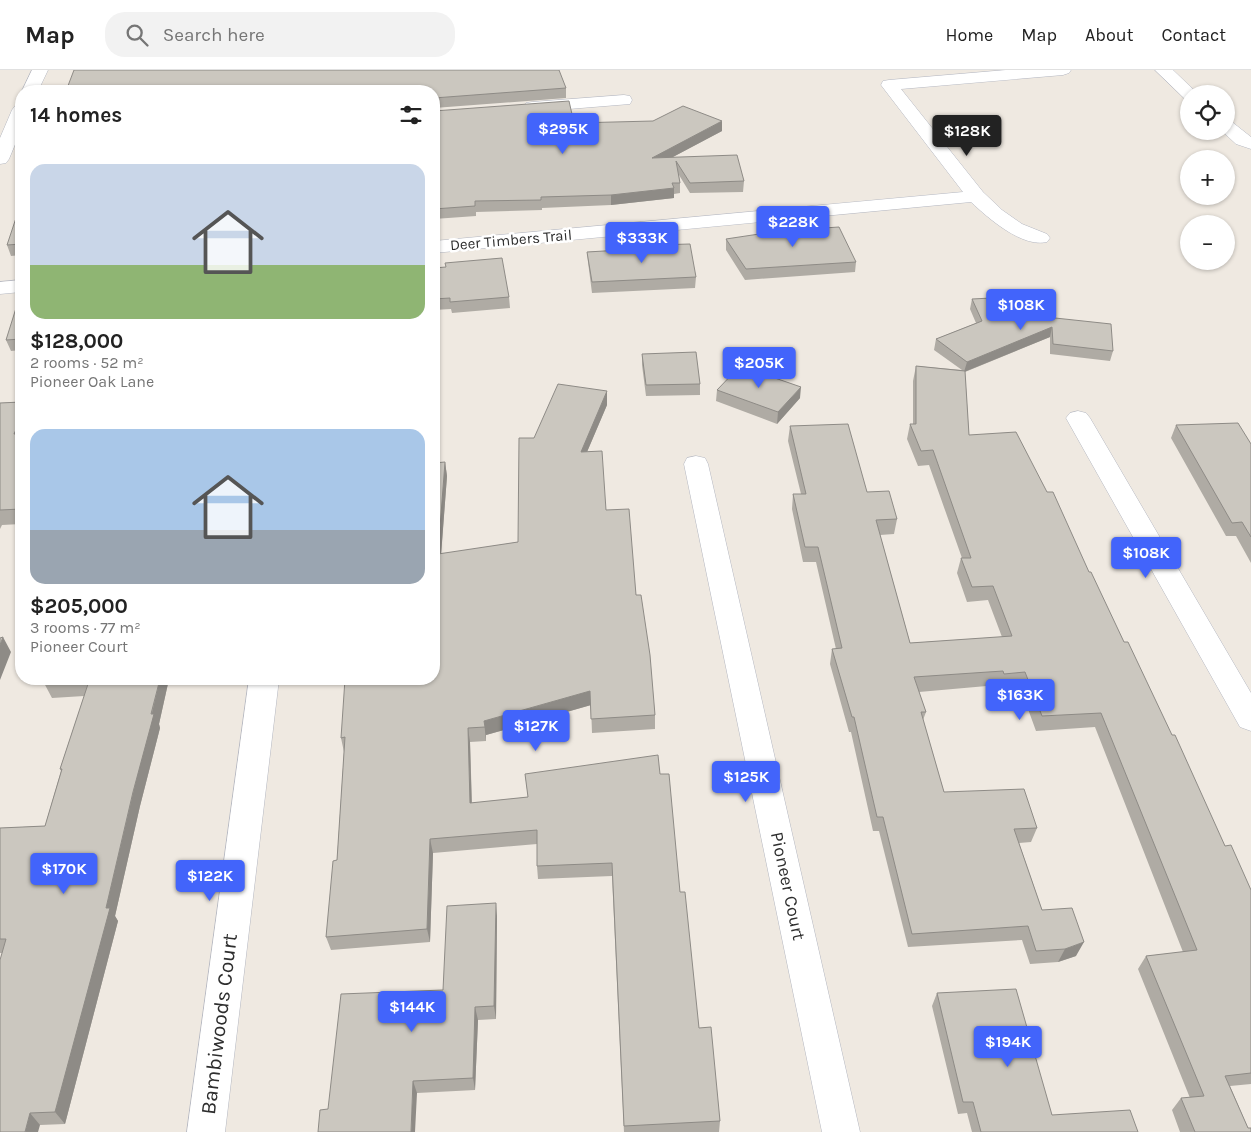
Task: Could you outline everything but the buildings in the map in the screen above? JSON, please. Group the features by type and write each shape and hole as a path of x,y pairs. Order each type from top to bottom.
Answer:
{"street":[{"path":"33,85 40,70"},
{"path":"1040,238 1015,228 995,214 976,196 889,85 1032,71 1063,70"},
{"path":"1163,70 1180,85"},
{"path":"519,108 624,100"},
{"path":"6,150 15,126"},
{"path":"1235,134 1251,144"},
{"name":"Deer Timbers Trail","path":"440,246 976,196"},
{"path":"0,288 15,287"},
{"path":"1078,418 1251,719"},
{"name":"Pioneer Court","path":"696,464 841,1132"},
{"name":"Bambiwoods Court","path":"206,1132 263,685"}]}
